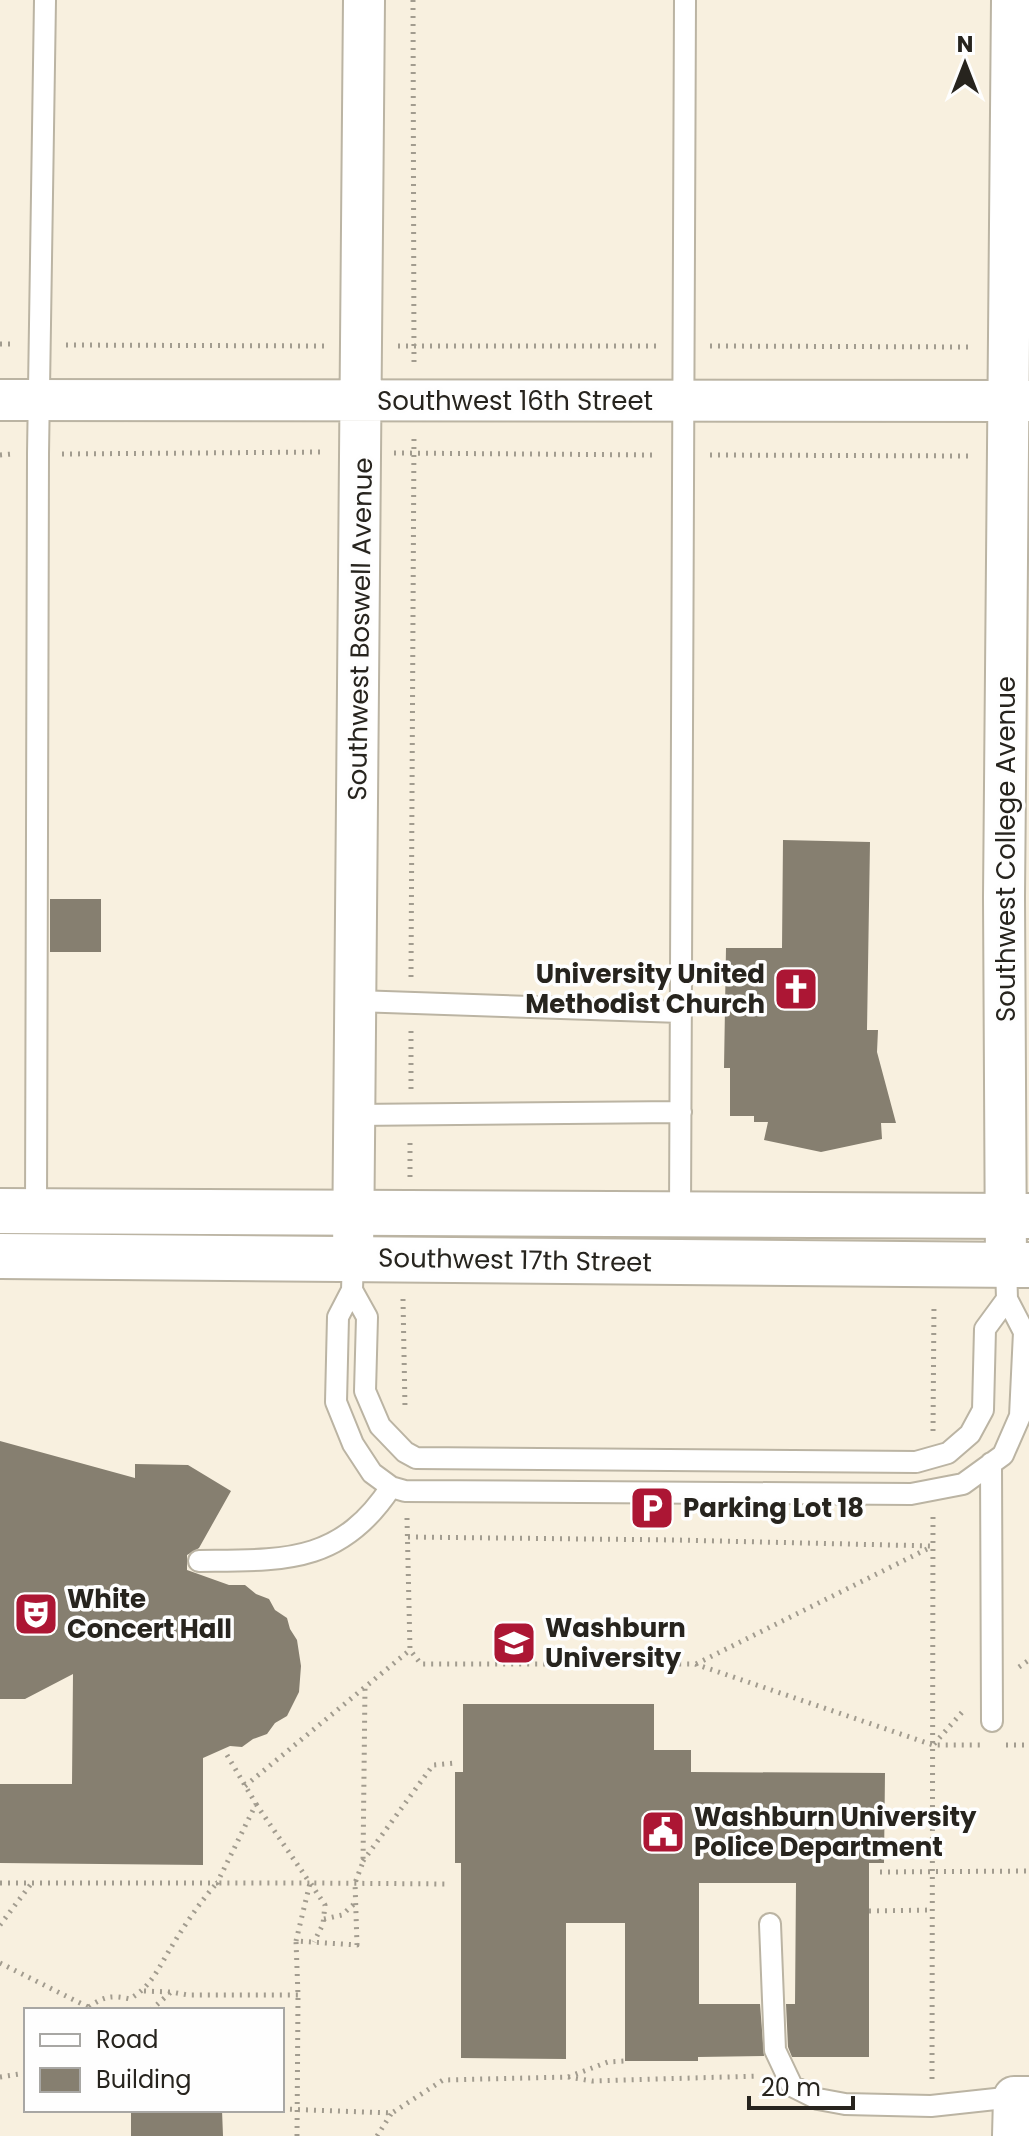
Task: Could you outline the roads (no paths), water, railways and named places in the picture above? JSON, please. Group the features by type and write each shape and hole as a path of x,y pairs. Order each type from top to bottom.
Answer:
{"main road":[{"name":"Southwest 17th Street","path":"18,1212 1018,1216"},
{"name":"Southwest 17th Street","path":"0,1256 353,1274 410,1259 1014,1277"}],"street":[{"name":"Southwest Boswell Avenue","path":"353,1274 364,0"},
{"name":"Southwest College Avenue","path":"1012,0 1009,349 1019,401 1010,457 1004,897 1018,1112 1018,1216 1014,1277"},
{"name":"Southwest 16th Street","path":"0,400 1019,401"},
{"path":"1013,2136 1021,2097"}],"lane":[{"path":"18,1212 40,400 45,0"},
{"path":"680,1216 685,0"},
{"path":"356,1001 681,1012"},
{"path":"354,1115 681,1112"},
{"path":"353,1274 367,1317 365,1391 380,1426 405,1452 416,1458 916,1462 948,1453 970,1434 983,1410 985,1329 1014,1277"},
{"path":"353,1274 338,1317 336,1402 353,1444 372,1473 398,1489 911,1494 963,1484 1003,1455 1020,1416 1024,1332 1014,1277"},
{"path":"991,1463 992,1721"},
{"path":"199,1561 284,1560 324,1548 360,1525 398,1489"},
{"path":"770,1924 775,2050 792,2086 818,2099 845,2104 931,2106 1021,2097"}],"place":[{"name":"University United Methodist Church","path":"796,989"},
{"name":"Parking Lot 18","path":"652,1508"},
{"name":"White Concert Hall","path":"36,1614"},
{"name":"Washburn University","path":"514,1643"},
{"name":"Washburn University Police Department","path":"663,1832"}]}
